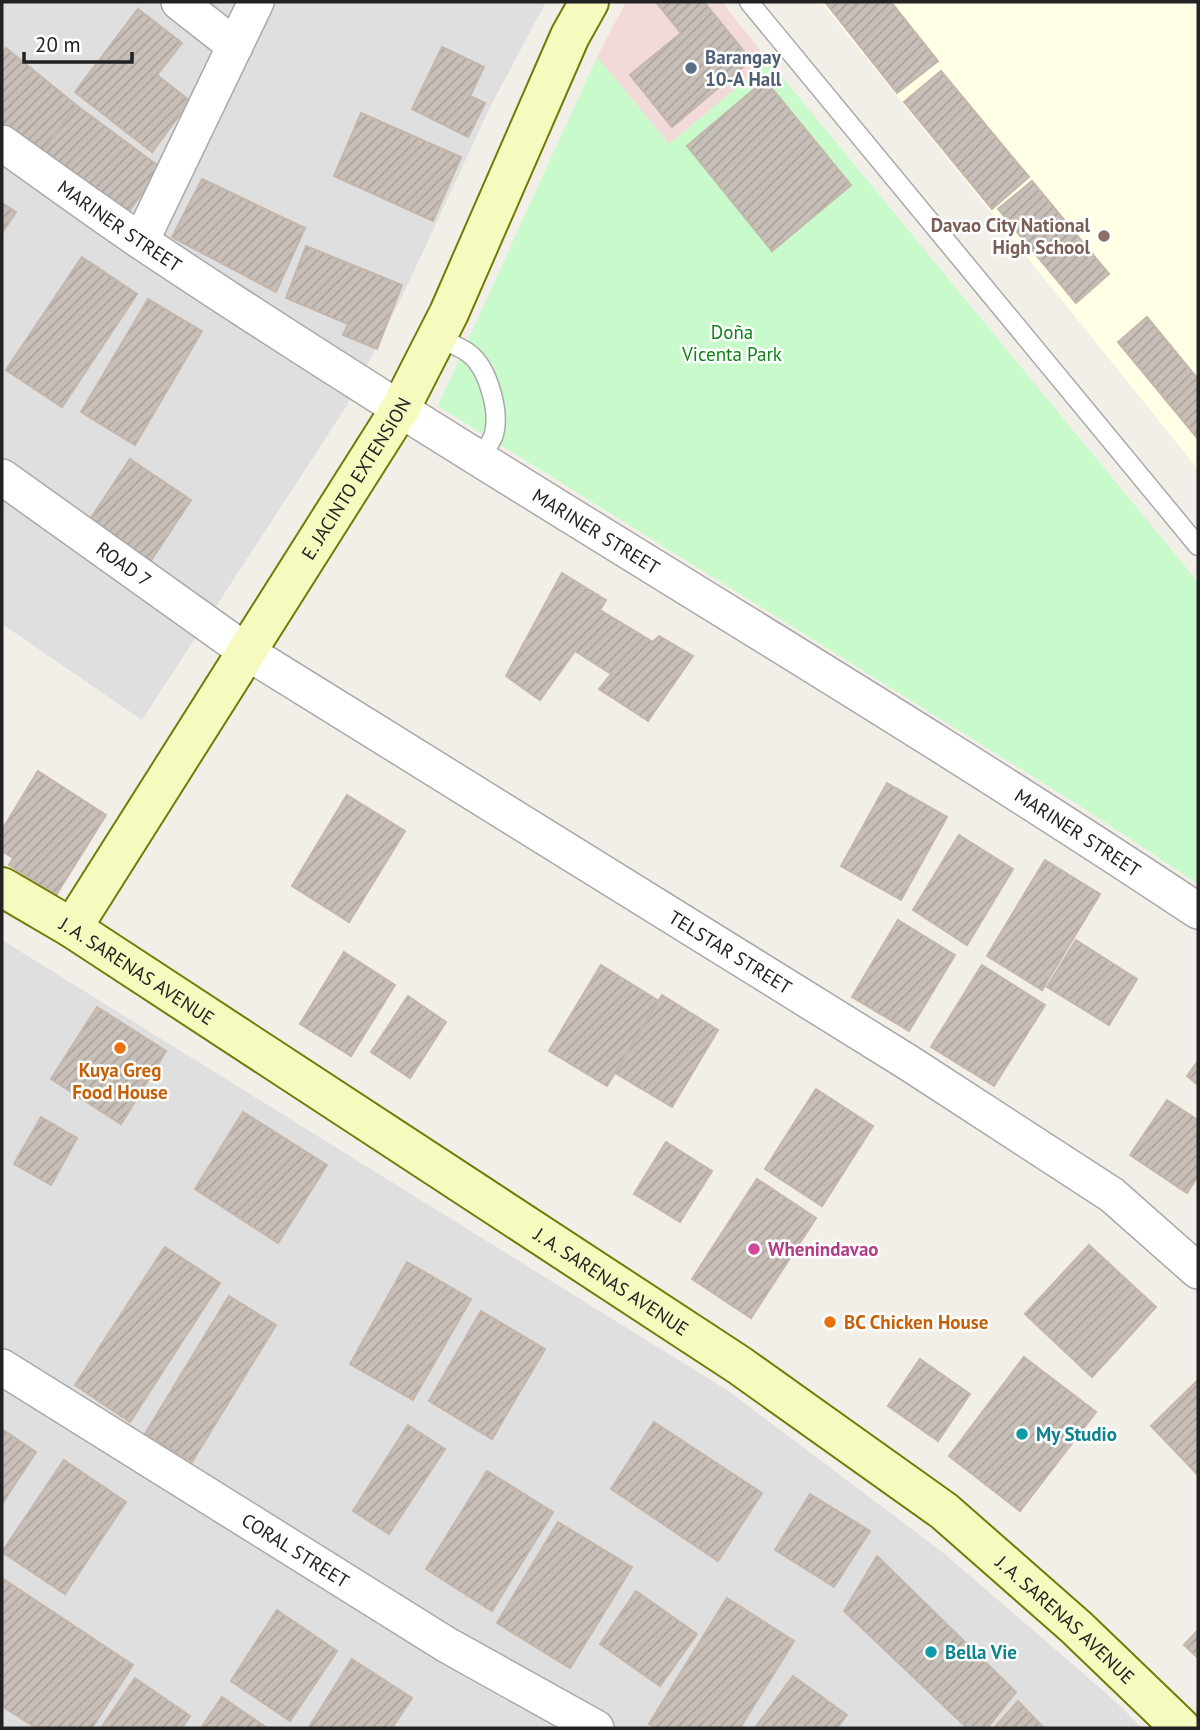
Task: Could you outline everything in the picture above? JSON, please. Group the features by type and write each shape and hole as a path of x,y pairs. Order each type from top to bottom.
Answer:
{"main road":[{"name":"E. JACINTO EXTENSION","path":"72,928 400,409 437,337 570,36 589,2"},
{"name":"J. A. SARENAS AVENUE","path":"2,887 72,928 739,1365 944,1511 1076,1627 1181,1728"}],"street":[{"path":"179,2 235,46"},
{"path":"141,241 256,2"},
{"name":"MARINER STREET","path":"2,143 141,241 400,409 1034,803 1198,911"},
{"name":"ROAD 7","path":"2,477 247,652"},
{"name":"TELSTAR STREET","path":"247,652 909,1063 1112,1195 1198,1271"},
{"name":"CORAL STREET","path":"2,1367 447,1645 596,1728"}],"lane":[{"path":"749,2 1198,546"},
{"path":"437,337 469,354 484,372 492,392 494,435 480,458"}],"shaded area":[{"path":"2,2 546,2 491,105 408,284 346,407 142,720 2,624"},
{"path":"626,2 722,2 769,61 669,144 597,57"},
{"name":"Davao City National High School","path":"821,2 1198,2 1198,469"},
{"path":"2,940 730,1392 946,1555 1115,1701 1142,1728 2,1728"}],"green space":[{"name":"Doña Vicenta Park","path":"597,57 669,144 769,61 1198,582 1198,884 1085,809 438,406"}],"building":[{"name":"Barangay 10-A Hall","path":"656,2 704,2 751,60 672,127 630,75 681,33"},
{"path":"825,2 891,2 938,61 897,93"},
{"path":"138,9 182,43 157,75 190,101 152,152 75,92"},
{"path":"442,47 484,67 470,96 485,103 468,137 412,109"},
{"path":"6,48 76,105 39,157 2,129 2,53"},
{"path":"941,71 1029,177 992,209 904,102"},
{"path":"765,80 851,185 772,251 687,146"},
{"path":"76,105 161,168 123,219 39,157"},
{"path":"361,113 461,157 433,221 334,176"},
{"path":"202,179 305,228 276,292 172,237"},
{"path":"1032,181 1109,274 1076,303 998,209"},
{"path":"2,203 16,212 2,233"},
{"path":"306,246 402,285 377,349 343,335 348,324 286,298"},
{"path":"82,257 137,294 62,407 6,370"},
{"path":"148,299 202,331 135,445 81,412"},
{"path":"1147,317 1198,379 1198,439 1118,342"},
{"path":"130,459 191,500 148,565 87,524"},
{"path":"562,573 606,600 600,610 653,642 659,636 693,656 648,721 599,689 611,674 575,651 540,700 506,676"},
{"path":"38,771 106,815 56,895 9,865 13,858 2,851 2,830"},
{"path":"887,783 947,817 901,900 841,866"},
{"path":"347,795 405,831 349,922 292,886"},
{"path":"959,835 1013,869 967,945 913,910"},
{"path":"1045,860 1100,894 1042,990 987,956"},
{"path":"898,920 955,955 909,1031 852,997"},
{"path":"1076,940 1137,979 1109,1025 1047,987"},
{"path":"344,952 395,985 351,1056 300,1024"},
{"path":"601,965 659,1001 607,1086 549,1051"},
{"path":"982,965 1045,1005 994,1086 931,1047"},
{"path":"662,995 718,1030 672,1107 615,1073"},
{"path":"408,996 446,1022 410,1078 371,1052"},
{"path":"97,1007 166,1051 121,1124 51,1079"},
{"path":"1198,1061 1198,1085 1187,1076"},
{"path":"816,1089 873,1126 822,1206 765,1169"},
{"path":"1167,1100 1198,1120 1198,1176 1187,1193 1130,1155"},
{"path":"243,1112 327,1165 278,1243 195,1189"},
{"path":"41,1117 77,1138 51,1185 14,1164"},
{"path":"666,1142 712,1171 680,1222 634,1194"},
{"name":"Whenindavao","path":"757,1179 816,1218 751,1318 692,1279"},
{"path":"1089,1245 1156,1307 1092,1377 1025,1314"},
{"path":"165,1247 220,1283 130,1422 75,1385"},
{"path":"407,1262 471,1299 413,1400 350,1364"},
{"path":"229,1296 276,1325 192,1462 145,1434"},
{"path":"481,1311 545,1349 492,1439 429,1401"},
{"name":"My Studio","path":"1024,1357 1096,1412 1020,1511 949,1456"},
{"path":"920,1359 970,1394 938,1441 888,1406"},
{"path":"1198,1380 1198,1475 1151,1426"},
{"path":"654,1422 762,1493 718,1561 611,1489"},
{"path":"408,1425 445,1449 389,1534 353,1511"},
{"path":"2,1429 36,1452 2,1504"},
{"path":"64,1460 126,1502 65,1594 2,1552"},
{"path":"487,1471 553,1512 492,1611 426,1569"},
{"path":"810,1494 870,1531 834,1587 775,1550"},
{"path":"558,1522 632,1567 570,1668 497,1623"},
{"name":"Bella Vie","path":"877,1556 1016,1692 987,1728 967,1728 844,1611"},
{"path":"2,1578 133,1665 92,1728 36,1728 2,1706"},
{"path":"636,1591 697,1634 660,1686 600,1644"},
{"path":"727,1598 794,1641 740,1728 656,1728 649,1724"},
{"path":"277,1610 337,1651 290,1721 231,1681"},
{"path":"1198,1630 1198,1658 1184,1645"},
{"path":"352,1659 412,1698 392,1728 309,1727"},
{"path":"793,1676 847,1715 837,1728 755,1728"},
{"path":"135,1678 190,1716 182,1728 101,1728"},
{"path":"222,1697 267,1728 201,1728"},
{"path":"1018,1701 1043,1727 1047,1728 994,1728"}],"place":[{"name":"Barangay 10-A Hall","path":"691,68"},
{"name":"Davao City National High School","path":"1104,236"},
{"name":"Kuya Greg Food House","path":"120,1048"},
{"name":"Whenindavao","path":"754,1249"},
{"name":"BC Chicken House","path":"830,1322"},
{"name":"My Studio","path":"1022,1434"},
{"name":"Bella Vie","path":"931,1652"}]}
